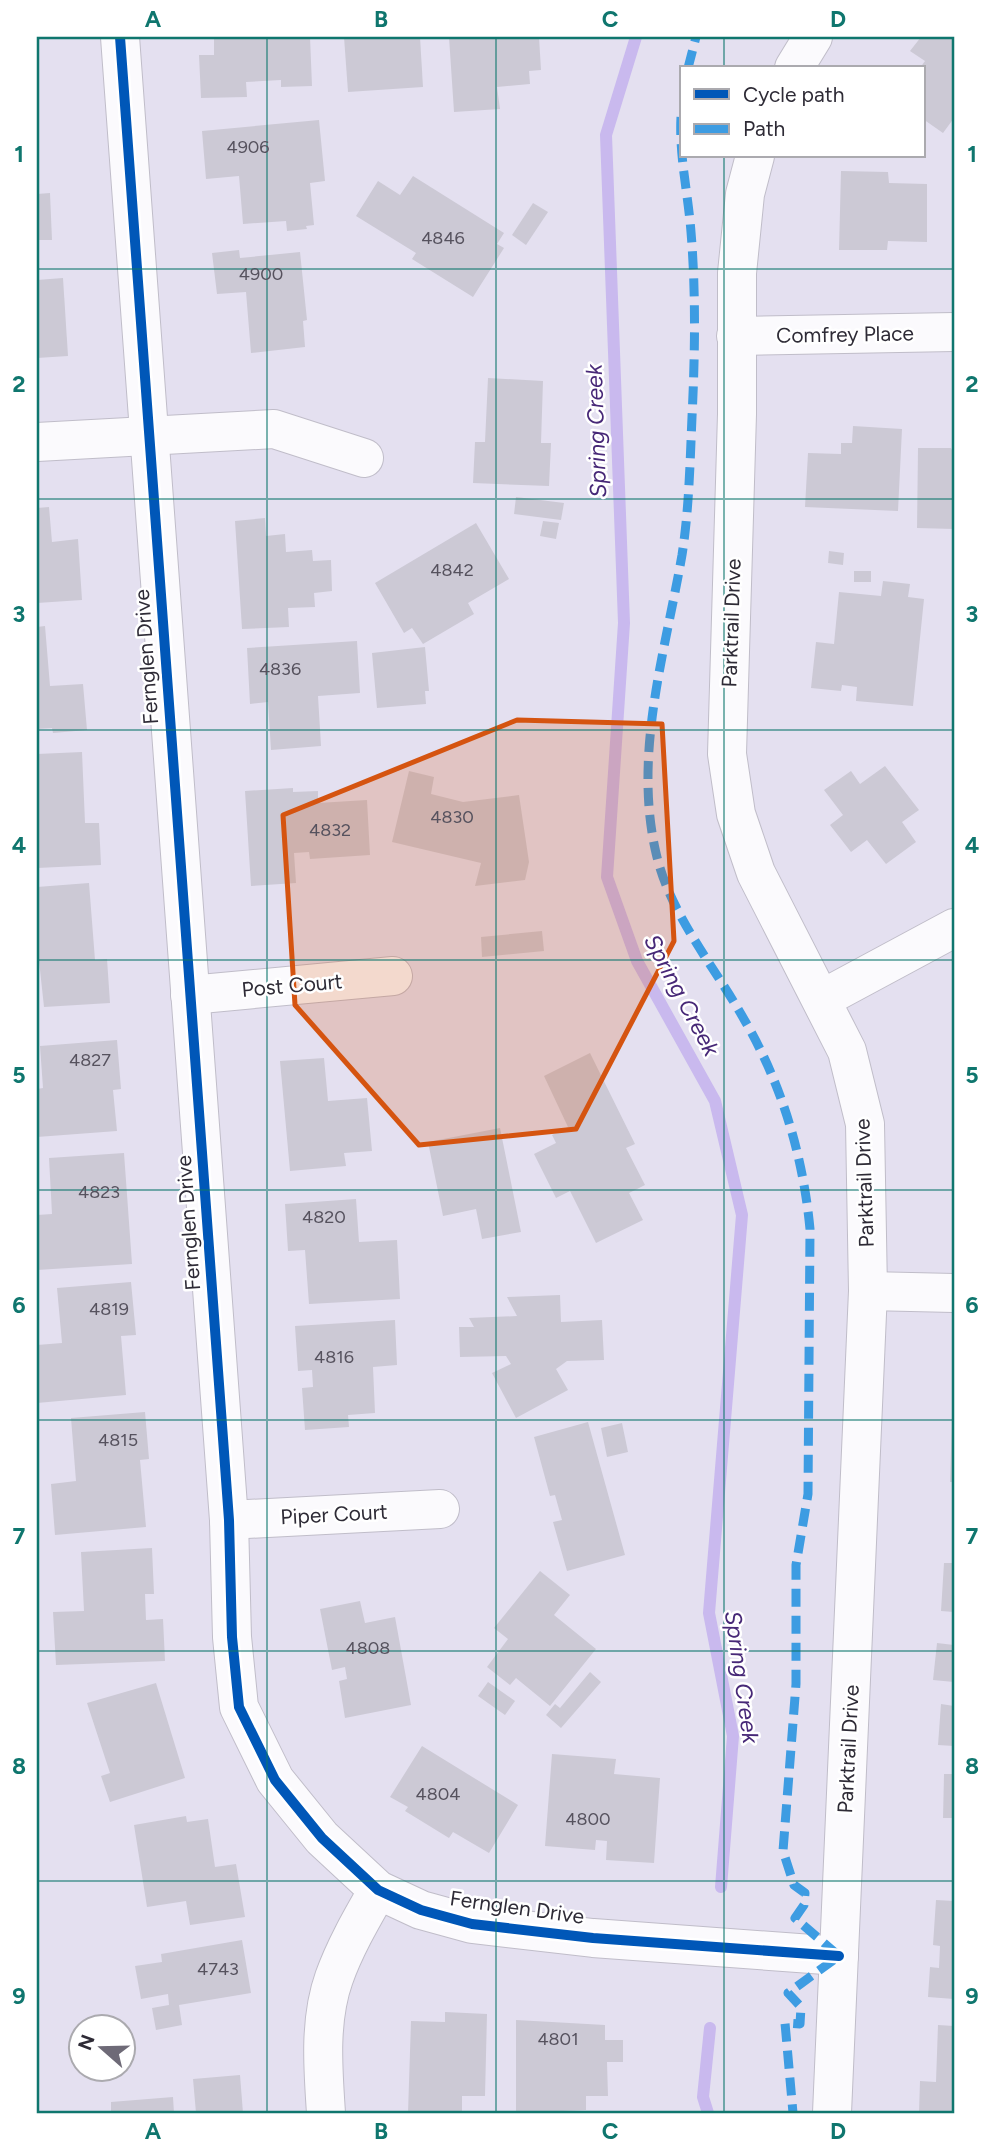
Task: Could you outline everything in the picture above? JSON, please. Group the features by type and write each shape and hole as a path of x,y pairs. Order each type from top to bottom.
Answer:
{"street":[{"name":"Fernglen Drive","path":"120,37 229,1520 232,1637 239,1707 275,1780 322,1838 378,1890 421,1910 472,1924 593,1937 839,1956"},
{"path":"795,66 813,37"},
{"name":"Parktrail Drive","path":"754,158 745,194 739,246 727,754 736,814 756,873 846,1051 865,1124 868,1291 832,2113"},
{"name":"Comfrey Place","path":"736,336 954,332"},
{"path":"37,442 274,429 363,458"},
{"path":"822,999 954,928"},
{"name":"Post Court","path":"190,995 393,976"},
{"path":"868,1291 954,1293"},
{"name":"Piper Court","path":"229,1520 440,1509"},
{"path":"326,2113 322,2051 333,1980 353,1934 378,1890"}],"highlighted area":[{"path":"517,720 662,724 674,941 576,1129 419,1145 295,1005 283,815"}],"building":[{"path":"214,37 310,37 312,86 281,87 281,80 246,82 247,97 201,98 199,55 214,55"},
{"path":"344,37 420,37 423,87 348,92"},
{"path":"449,37 539,37 541,70 529,71 530,84 497,87 500,109 454,112"},
{"path":"921,37 954,37 954,118 943,133 925,120 925,66 921,66 925,61 910,51"},
{"path":"319,120 325,181 310,183 314,225 306,226 307,229 287,231 286,221 243,224 239,176 206,179 202,131"},
{"path":"841,171 888,172 889,183 927,184 927,242 888,241 887,250 839,250"},
{"path":"413,176 504,233 497,244 504,248 473,297 412,259 416,253 356,216 378,181 400,195"},
{"path":"50,193 52,240 37,240 37,194"},
{"path":"533,203 548,212 526,245 512,235"},
{"path":"239,250 240,258 300,252 307,320 303,321 305,347 251,353 246,292 217,294 212,253"},
{"path":"63,278 68,356 37,358 37,280"},
{"path":"488,378 543,381 541,443 551,443 549,486 473,483 475,442 485,442"},
{"path":"853,426 902,429 898,511 805,507 808,453 841,454 841,443 852,443"},
{"path":"918,448 951,448 954,454 954,529 917,528"},
{"path":"516,497 564,503 561,520 514,514"},
{"path":"49,507 52,542 78,539 82,600 37,603 37,508"},
{"path":"265,518 266,536 285,534 286,552 312,550 313,561 331,560 332,591 314,593 315,607 288,608 289,627 242,629 235,521"},
{"path":"543,521 559,523 556,539 540,536"},
{"path":"476,523 509,579 468,603 474,614 423,644 412,628 404,633 375,583"},
{"path":"829,551 844,553 843,565 828,563"},
{"path":"854,571 871,571 871,582 854,582"},
{"path":"883,581 910,584 908,597 924,599 913,706 856,701 857,687 842,685 841,691 811,688 816,642 834,644 839,592 881,596"},
{"path":"45,626 50,686 83,684 87,730 53,733 52,728 37,729 37,627"},
{"path":"357,641 360,693 318,696 321,746 271,750 268,702 250,704 247,648"},
{"path":"425,647 429,691 425,691 426,704 377,708 372,653"},
{"path":"82,752 85,823 99,823 101,865 37,868 37,754"},
{"path":"885,766 919,810 902,822 916,842 886,864 867,840 851,852 830,825 843,815 824,790 851,771 860,784"},
{"path":"409,771 434,777 431,794 463,802 519,795 529,862 525,880 475,886 481,863 392,842"},
{"path":"293,788 293,792 318,791 318,803 367,800 370,855 310,859 309,852 294,853 296,883 251,886 245,791"},
{"path":"89,883 95,960 107,959 110,1003 44,1007 37,942 37,887"},
{"path":"542,931 544,951 482,957 481,937"},
{"path":"117,1040 121,1089 113,1090 117,1131 37,1137 37,1089 43,1088 40,1046"},
{"path":"590,1053 635,1144 626,1148 645,1185 629,1193 643,1220 596,1243 570,1191 556,1198 534,1154 556,1143 552,1135 568,1127 544,1076"},
{"path":"324,1058 328,1101 367,1098 372,1151 344,1153 346,1166 290,1171 280,1061"},
{"path":"500,1128 521,1232 482,1239 476,1209 443,1216 428,1142"},
{"path":"124,1153 132,1264 37,1270 37,1215 52,1214 49,1158"},
{"path":"356,1199 359,1242 397,1240 400,1299 309,1304 305,1250 288,1251 285,1204"},
{"path":"131,1282 136,1335 121,1336 126,1395 37,1403 37,1345 62,1343 57,1288"},
{"path":"560,1295 561,1322 602,1320 604,1360 567,1361 556,1369 568,1390 516,1418 492,1373 511,1364 506,1356 460,1357 459,1327 474,1327 469,1318 517,1316 507,1297"},
{"path":"395,1320 397,1365 373,1367 375,1413 348,1415 349,1427 305,1430 302,1388 313,1387 312,1370 298,1371 295,1326"},
{"path":"145,1412 149,1459 140,1460 146,1527 55,1535 51,1484 76,1481 71,1418"},
{"path":"952,1419 954,1482 950,1482"},
{"path":"588,1422 625,1555 567,1571 553,1522 562,1520 555,1495 550,1496 534,1437"},
{"path":"622,1423 628,1452 607,1457 601,1428"},
{"path":"152,1548 154,1594 145,1594 146,1620 163,1619 165,1661 56,1665 53,1612 84,1611 81,1552"},
{"path":"944,1563 954,1563 954,1612 941,1611"},
{"path":"540,1571 570,1595 554,1615 596,1649 550,1706 516,1678 510,1685 487,1667 508,1639 494,1628"},
{"path":"360,1601 365,1623 395,1617 411,1705 345,1718 339,1681 347,1679 345,1667 332,1670 320,1609"},
{"path":"937,1643 954,1645 954,1682 933,1680"},
{"path":"590,1672 601,1682 561,1728 546,1715 555,1704 560,1708"},
{"path":"488,1682 515,1701 505,1715 478,1696"},
{"path":"156,1683 185,1778 110,1802 101,1776 110,1773 87,1703"},
{"path":"941,1704 954,1706 954,1746 938,1745"},
{"path":"422,1746 518,1805 489,1853 453,1832 449,1838 405,1811 408,1807 390,1797"},
{"path":"552,1754 616,1759 614,1774 660,1778 654,1863 606,1860 607,1841 596,1840 595,1850 545,1846"},
{"path":"944,1774 954,1774 954,1818 943,1818"},
{"path":"186,1816 187,1822 208,1819 215,1867 236,1864 245,1917 190,1925 186,1901 147,1907 134,1825"},
{"path":"936,1900 954,1901 954,1999 928,1997 930,1967 939,1968 940,1946 933,1945"},
{"path":"242,1940 251,1993 179,2005 182,2025 156,2030 152,2008 169,2005 168,1994 141,1999 135,1966 162,1962 161,1954"},
{"path":"445,2012 487,2014 485,2096 462,2096 462,2111 408,2113 411,2021 445,2022"},
{"path":"516,2020 605,2025 605,2040 623,2040 623,2062 607,2062 608,2096 586,2096 586,2110 516,2113"},
{"path":"938,2025 954,2026 954,2113 919,2113 920,2081 936,2082"},
{"path":"240,2075 243,2113 196,2113 193,2079"},
{"path":"173,2097 174,2113 111,2113 111,2102"}],"waterway":[{"name":"Spring Creek","path":"636,37 606,135 624,623 607,877 637,961 715,1101 742,1215 709,1613 733,1736 721,1887"},
{"name":"Spring Creek","path":"708,2113 703,2097 710,2028"}],"marked path":[{"path":"689,66 696,37"},
{"path":"682,158 694,278 691,452 682,555 654,704 648,778 650,816 656,853 672,898 694,940 745,1021 770,1070 796,1148 810,1229 808,1494 796,1565 796,1684 783,1851 794,1885 805,1893 804,1905 795,1918 839,1956 788,1993 801,2007 800,2024 785,2023 793,2113"}],"cycle path":[{"path":"120,37 229,1520 232,1637 239,1707 275,1780 322,1838 378,1890 421,1910 472,1924 593,1938 839,1956"}]}
